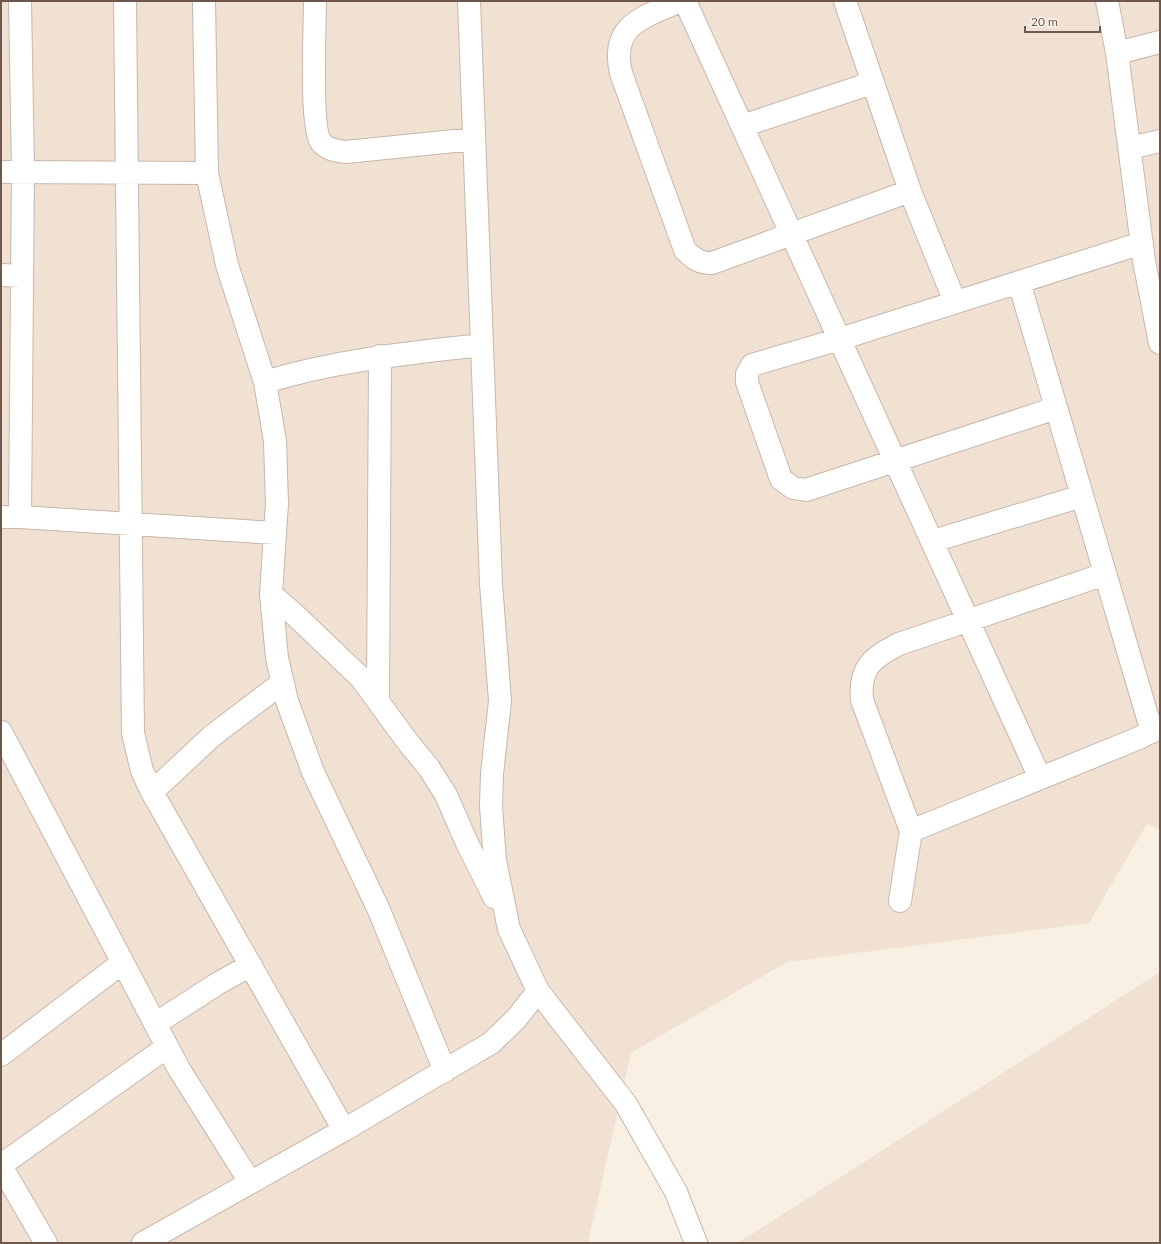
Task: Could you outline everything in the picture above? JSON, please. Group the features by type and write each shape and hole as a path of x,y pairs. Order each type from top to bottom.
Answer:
{"street":[{"path":"20,1 23,170 11,276 10,517 275,533"},
{"path":"125,1 132,733 142,771 152,792 344,1130"},
{"path":"204,1 207,173 227,265 265,382 275,441 277,504 271,594 277,658 287,701 313,772 378,908 445,1071"},
{"path":"315,1 315,122 321,141 332,150 346,152 474,140"},
{"path":"469,1 491,584 500,701 492,774 491,806 495,862 509,929"},
{"path":"680,1 636,21 625,32 619,46 617,58 621,73 685,250 694,259 702,263 712,263 910,191"},
{"path":"685,1 1040,778"},
{"path":"845,1 910,191 955,302"},
{"path":"1107,1 1117,54 1142,243 1160,343"},
{"path":"1117,54 1160,42"},
{"path":"742,126 872,83"},
{"path":"1130,148 1160,141"},
{"path":"1,172 23,170 207,173"},
{"path":"1056,408 806,490 793,488 781,480 747,382 747,374 752,366 1142,243"},
{"path":"911,831 1040,778 1153,735 1019,282"},
{"path":"265,382 305,370 380,356 482,344"},
{"path":"378,701 380,356"},
{"path":"933,541 1082,496"},
{"path":"900,902 911,831 862,700 861,688 867,668 877,656 899,644 1105,574"},
{"path":"271,594 295,614 361,678 437,779 538,991 626,1104 676,1192 696,1243"},
{"path":"152,792 212,736 283,682"},
{"path":"1,732 167,1047 250,1182"},
{"path":"1,1055 122,963"},
{"path":"155,1024 217,984 251,965"},
{"path":"142,1243 344,1130 491,1043 516,1018 538,991"},
{"path":"46,1243 1,1165 167,1047"}],"shaded area":[{"path":"1,1 1160,1 1160,829 1147,824 1089,923 787,962 631,1053 588,1243 1,1243"},
{"path":"1160,972 1160,1243 738,1243"}]}
